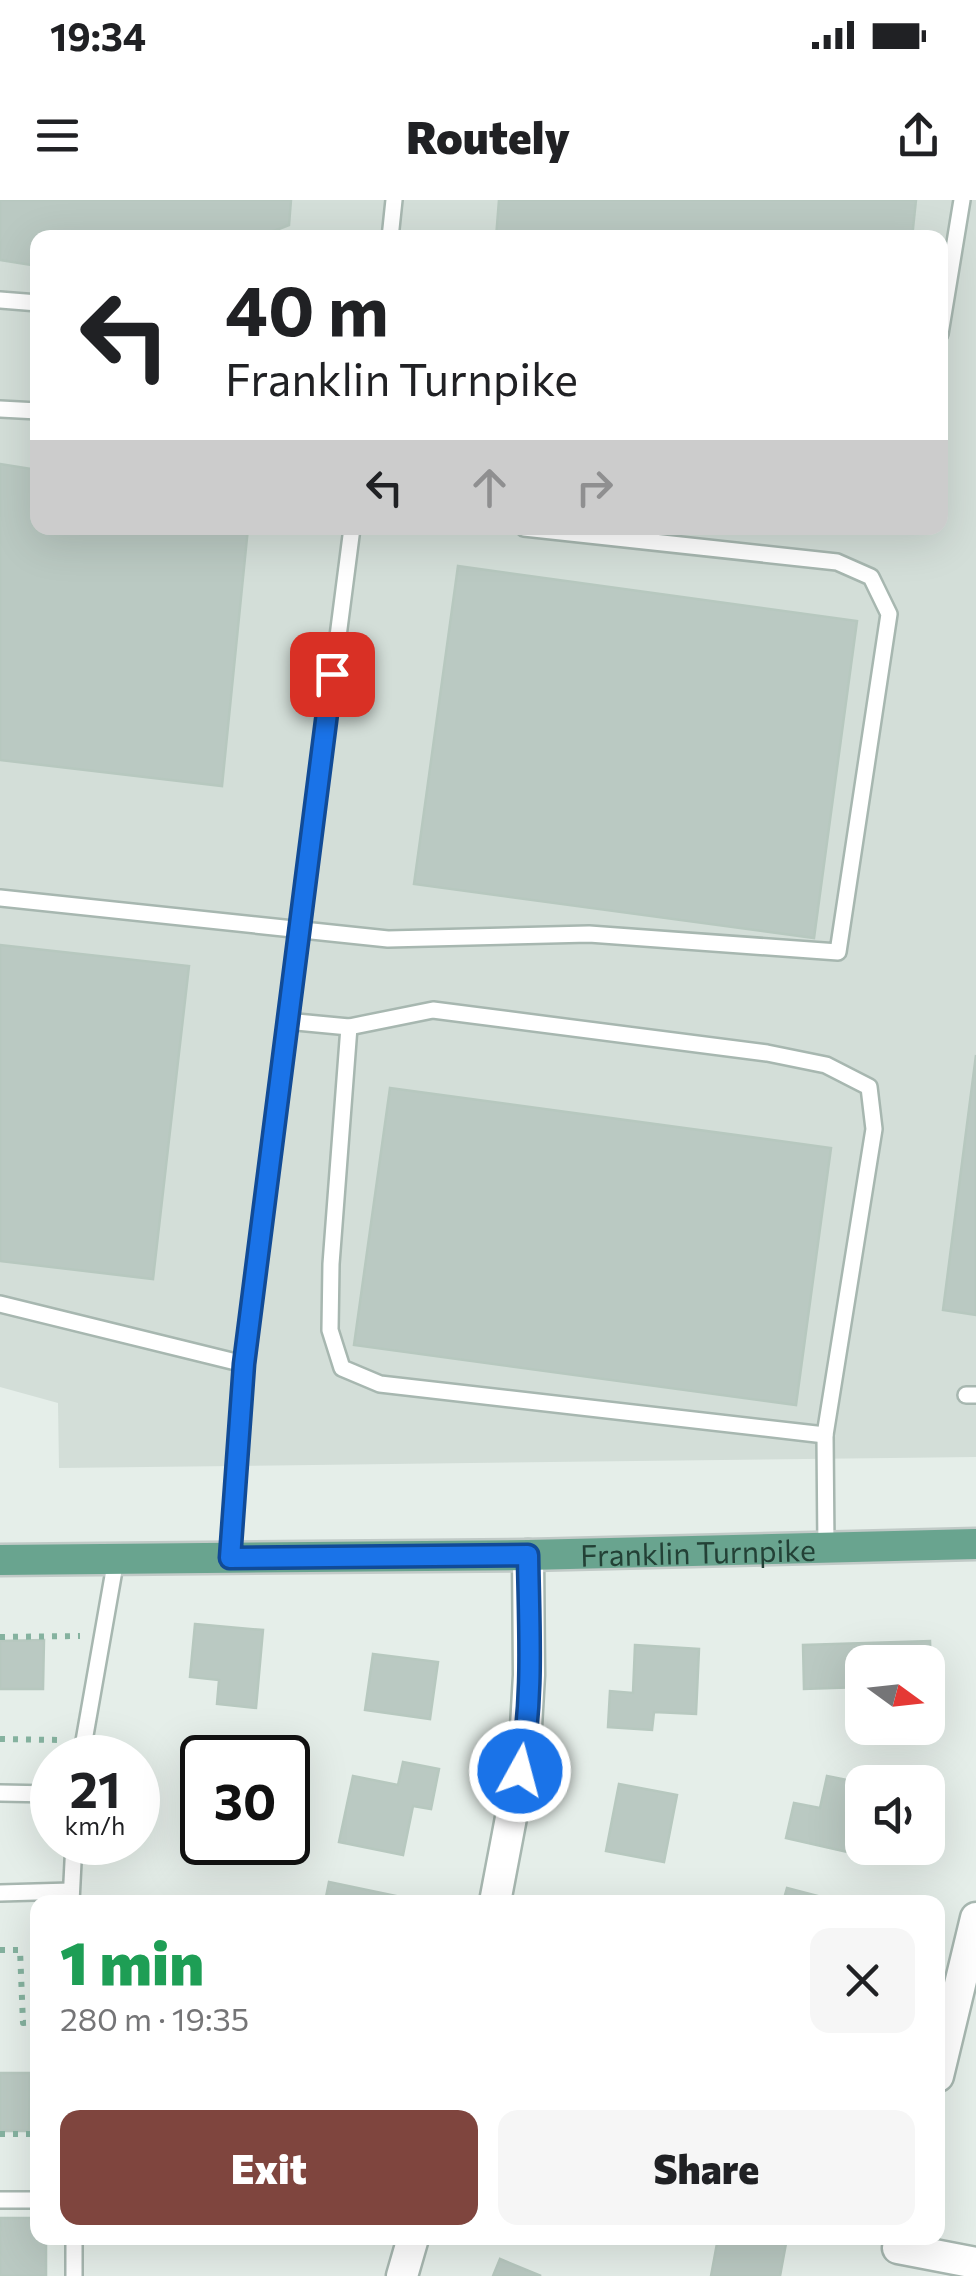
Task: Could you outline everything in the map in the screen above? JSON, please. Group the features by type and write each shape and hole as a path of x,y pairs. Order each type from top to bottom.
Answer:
{"main road":[{"name":"Franklin Turnpike","path":"0,1560 528,1555 976,1544"}],"street":[{"path":"496,1895 525,1744 528,1555"},
{"path":"945,2047 976,1918"},
{"path":"402,2276 411,2245"},
{"path":"897,2254 976,2264"}],"lane":[{"path":"391,230 394,200"},
{"path":"948,285 962,200"},
{"path":"0,300 30,303"},
{"path":"0,408 30,411"},
{"path":"230,1558 244,1364 351,535"},
{"path":"0,898 388,938 589,934 838,952 889,614 871,577 837,562 589,535"},
{"path":"286,1021 350,1027 433,1010 766,1053 826,1065 869,1087 874,1129 825,1434 826,1548"},
{"path":"350,1027 330,1264 330,1330 342,1368 380,1384 825,1434"},
{"path":"0,1304 244,1364"},
{"path":"85,1735 116,1558"},
{"path":"0,1793 30,1794"},
{"path":"71,1895 73,1865"},
{"path":"0,1893 36,1895"},
{"path":"0,2200 30,2200"},
{"path":"74,2245 74,2276"}],"path":[{"path":"0,1637 101,1636"},
{"path":"0,1739 30,1739"},
{"path":"0,1950 20,1950 23,2023 30,2023"},
{"path":"0,2134 30,2134"}],"shaded area":[{"path":"0,200 976,200 976,1457 59,1468 58,1403 0,1387"}],"building":[{"path":"0,200 291,200 289,225 276,230 30,230 30,265 0,260"},
{"path":"499,200 916,200 913,230 497,230"},
{"path":"0,464 30,469 30,535 247,535 222,786 0,760"},
{"path":"458,566 857,621 814,938 414,884"},
{"path":"0,945 189,966 153,1279 0,1261"},
{"path":"976,1055 976,1315 943,1310"},
{"path":"390,1088 831,1148 796,1405 354,1345"},
{"path":"195,1624 263,1630 256,1708 217,1704 219,1680 190,1677"},
{"path":"44,1640 43,1689 0,1689 0,1641"},
{"path":"930,1641 930,1645 845,1645 845,1688 804,1689 803,1645"},
{"path":"635,1645 699,1649 696,1714 654,1712 652,1730 608,1727 610,1691 633,1693"},
{"path":"373,1654 438,1662 430,1719 365,1710"},
{"path":"403,1762 439,1769 431,1809 413,1806 403,1855 339,1842 353,1776 398,1785"},
{"path":"827,1776 845,1780 845,1851 786,1838 794,1803 820,1808"},
{"path":"619,1784 677,1795 664,1862 606,1851"},
{"path":"329,1882 391,1895 326,1895"},
{"path":"787,1888 814,1895 785,1895"},
{"path":"0,2073 30,2073 29,2131 0,2131"},
{"path":"0,2218 30,2218 30,2245 46,2245 46,2276 0,2276"},
{"path":"717,2245 786,2245 780,2276 711,2276"},
{"path":"500,2259 541,2276 493,2276"}],"route":[{"path":"332,674 244,1364 230,1558 528,1555 529,1675 520,1771"}]}
